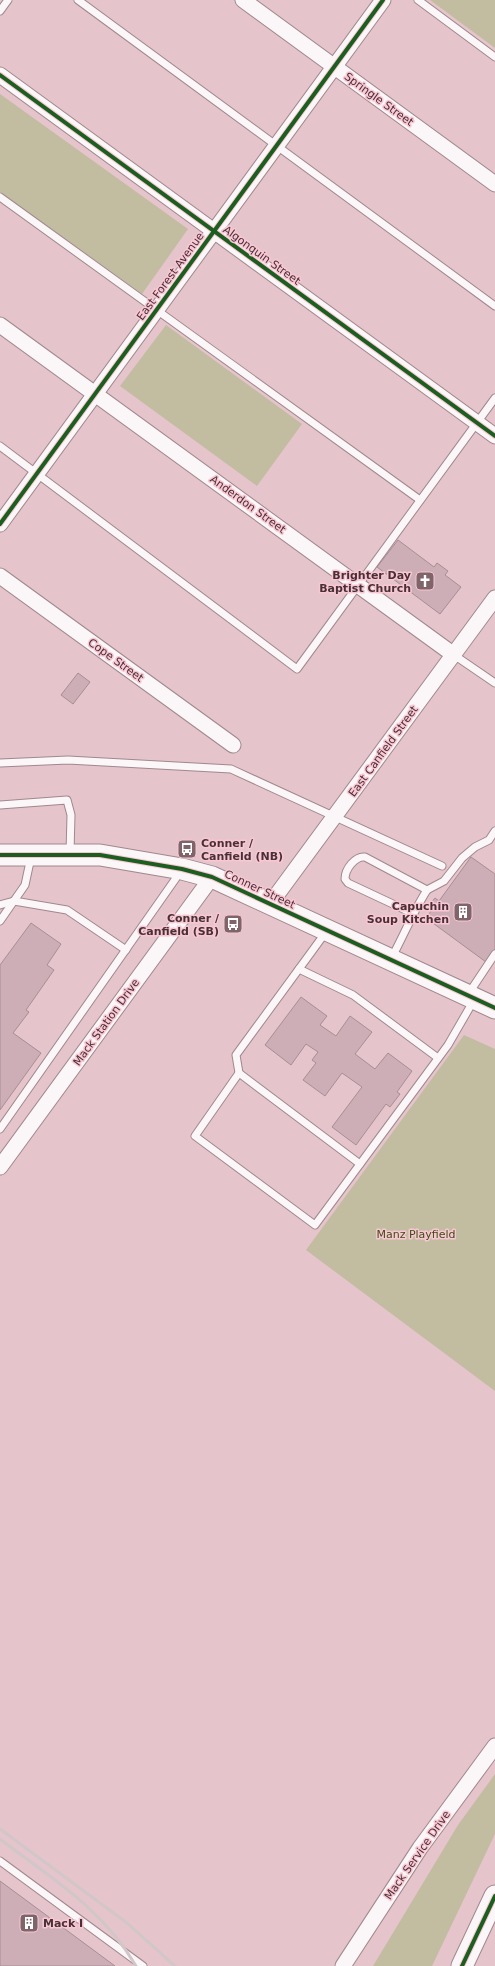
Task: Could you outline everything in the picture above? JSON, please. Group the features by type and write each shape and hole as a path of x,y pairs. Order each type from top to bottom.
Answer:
{"main road":[{"name":"Conner Street","path":"0,854 100,855 182,869 212,877 495,1008"},
{"path":"462,1966 495,1896"}],"street":[{"name":"Springle Street","path":"243,0 495,184"},
{"name":"East Forest Avenue","path":"0,524 383,0"},
{"name":"Algonquin Street","path":"0,74 495,436"},
{"name":"Anderdon Street","path":"0,325 454,655"},
{"name":"Cope Street","path":"0,576 233,745"},
{"name":"East Canfield Street","path":"270,904 495,598"},
{"name":"Mack Station Drive","path":"0,1167 212,877"},
{"name":"Mack Service Drive","path":"343,1966 420,1848 495,1746"}],"lane":[{"path":"0,11 8,0"},
{"path":"78,0 495,306"},
{"path":"418,0 495,57"},
{"path":"0,197 158,309 420,500"},
{"path":"0,446 297,669 495,398"},
{"name":"Anderdon Street","path":"454,655 495,683"},
{"path":"0,763 68,760 231,769 334,818 442,866"},
{"path":"0,805 67,800 71,815 70,855"},
{"path":"391,959 407,930 412,913 427,890 444,881 462,858 475,847 492,842 495,831"},
{"path":"0,921 25,886 32,855"},
{"path":"412,913 348,883 345,879 345,874 359,856 365,857 427,890"},
{"path":"0,1129 182,869"},
{"path":"0,905 14,901 67,910 126,950"},
{"path":"327,930 236,1055 239,1073 360,1164"},
{"path":"239,1073 195,1136 315,1225 438,1058 495,954"},
{"path":"299,969 353,996 438,1058"},
{"path":"0,1862 143,1966"}],"green space":[{"path":"430,0 495,0 495,48"},
{"path":"0,94 188,229 142,294 0,192"},
{"path":"166,325 302,424 257,486 120,386"},
{"name":"Manz Playfield","path":"464,1035 495,1049 495,1391 306,1250"},
{"path":"495,1774 495,1834 432,1966 373,1966 458,1825"}],"building":[{"name":"Brighter Day Baptist Church","path":"398,540 434,567 437,563 448,571 445,575 461,587 440,614 377,567"},
{"path":"78,673 90,682 73,704 61,695"},
{"name":"Capuchin Soup Kitchen","path":"471,857 495,874 495,949 486,962 426,918 434,907 430,904 435,898 439,901"},
{"path":"31,923 61,944 47,965 54,970 26,1010 29,1012 13,1033 41,1053 0,1110 0,965"},
{"path":"301,997 327,1016 320,1025 336,1036 350,1016 372,1032 355,1054 375,1069 388,1053 412,1071 397,1092 400,1094 390,1107 386,1104 356,1145 332,1127 362,1087 342,1073 325,1096 303,1080 316,1063 312,1060 318,1052 306,1044 291,1065 265,1045"},
{"name":"Mack I","path":"0,1881 115,1966 0,1966"}],"railway":[{"path":"0,1829 127,1923 175,1966"},
{"path":"0,1839 57,1881 92,1911 108,1927 136,1966"}],"cycle path":[{"path":"0,524 383,0"},
{"path":"0,75 495,436"},
{"path":"0,855 100,855 182,869 212,877 495,1008"},
{"path":"462,1966 495,1896"}],"place":[{"name":"Brighter Day Baptist Church","path":"425,581"},
{"name":"Conner / Canfield (NB)","path":"187,849"},
{"name":"Capuchin Soup Kitchen","path":"463,912"},
{"name":"Conner / Canfield (SB)","path":"233,924"},
{"name":"Mack I","path":"29,1923"}]}
